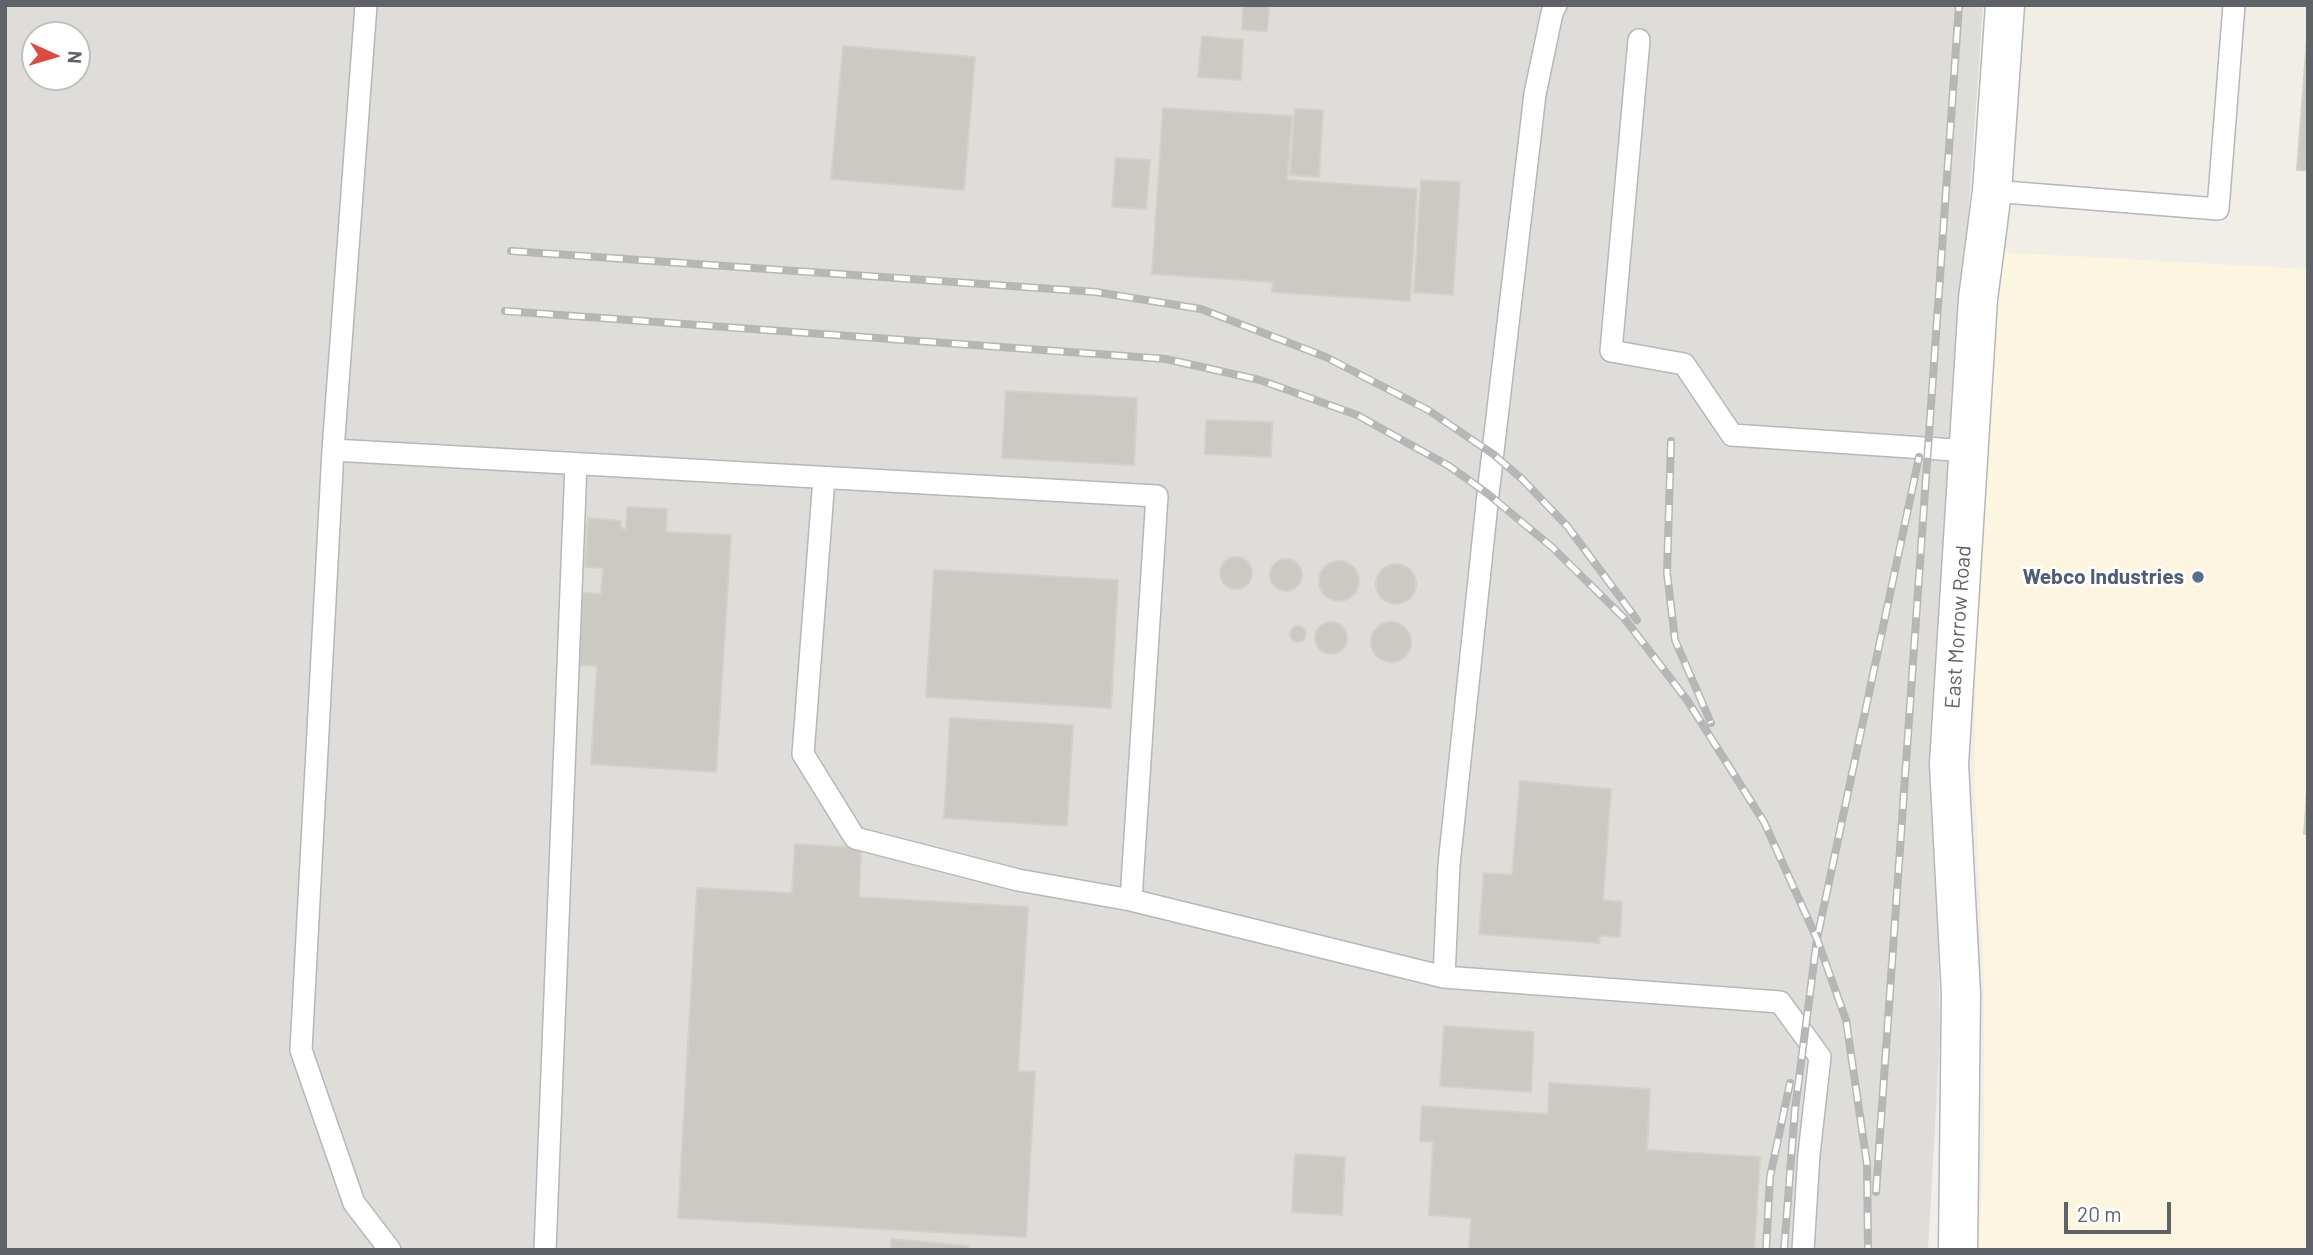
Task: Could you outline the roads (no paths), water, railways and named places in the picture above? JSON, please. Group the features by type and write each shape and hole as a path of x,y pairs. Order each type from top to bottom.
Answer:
{"street":[{"name":"East Morrow Road","path":"1958,1250 1961,994 1949,764 1978,299 1992,191 2005,5"}],"lane":[{"path":"366,5 333,450 301,1050 354,1203 390,1250"},
{"path":"1444,977 1449,865 1488,494 1535,94 1556,5"},
{"path":"1992,191 2218,209 2234,5"},
{"path":"1639,40 1611,351 1684,364 1732,436 1969,451"},
{"path":"333,450 1157,496 1131,900"},
{"path":"545,1250 576,464"},
{"path":"824,478 803,754 855,838 1018,880 1131,900 1444,977 1780,1002 1820,1057 1809,1154 1803,1250"}],"railway":[{"path":"1876,1192 1959,5"},
{"path":"511,251 1096,292 1201,309 1326,357 1428,410 1493,454 1522,479 1568,527 1637,620"},
{"path":"505,311 1166,359 1260,380 1357,415 1449,466 1488,494 1553,548 1624,618 1687,700 1764,822 1817,939 1846,1020 1867,1164 1868,1250"},
{"path":"1671,441 1667,573 1675,640 1711,723"},
{"path":"1784,1250 1795,1109 1817,939 1919,457"},
{"path":"1766,1250 1770,1177 1790,1083"}],"place":[{"name":"Webco Industries","path":"2198,577"}]}
